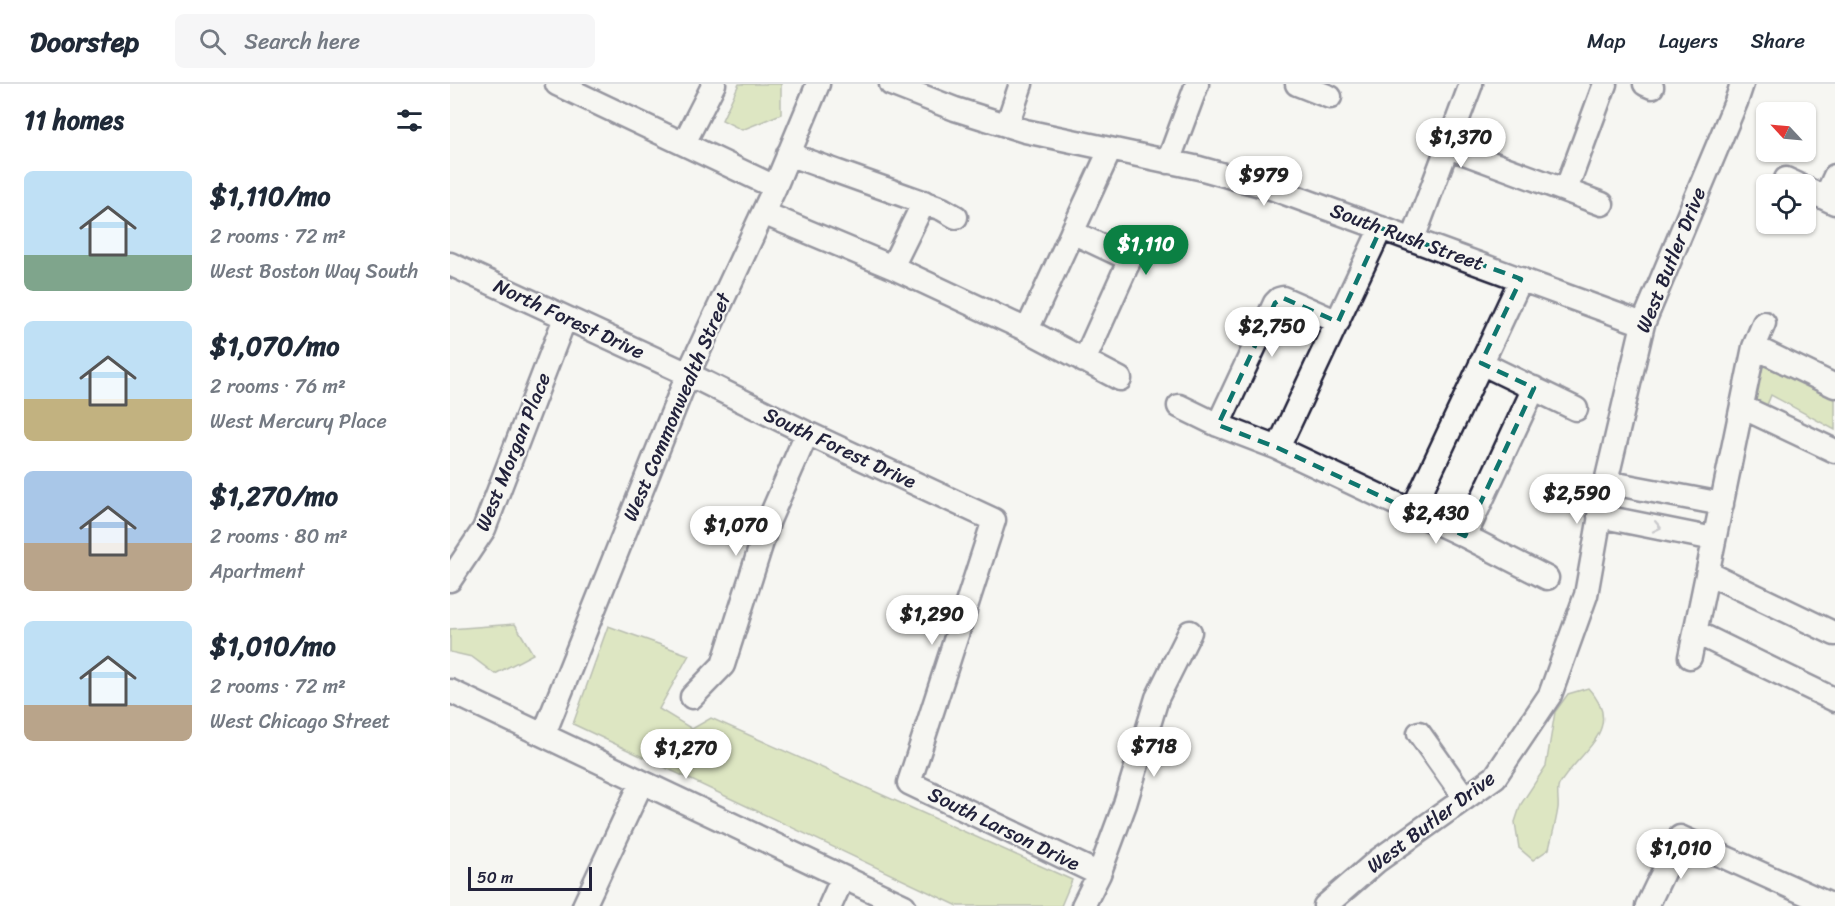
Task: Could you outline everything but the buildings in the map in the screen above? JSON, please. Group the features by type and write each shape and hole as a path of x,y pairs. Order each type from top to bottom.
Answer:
{"street":[{"path":"557,84 775,187"},
{"path":"684,143 714,84"},
{"name":"West Commonwealth Street","path":"544,734 687,374 775,187 818,84"},
{"name":"South Rush Street","path":"891,84 1007,126 1238,178 1271,188 1643,324"},
{"path":"1007,126 1021,84"},
{"path":"1168,162 1197,84"},
{"path":"1297,84 1330,96"},
{"path":"1413,239 1471,84"},
{"path":"1566,190 1605,84"},
{"name":"West Butler Drive","path":"1325,906 1377,861 1495,777 1550,695 1586,595 1606,482 1643,324 1742,84"},
{"path":"1448,147 1602,204"},
{"path":"1027,330 1110,150"},
{"path":"789,154 924,202 956,217"},
{"path":"1816,187 1835,176"},
{"path":"892,267 924,202"},
{"path":"763,213 892,267 1027,330 1120,379"},
{"path":"1278,448 1381,228"},
{"path":"1072,232 1129,261 1084,361"},
{"name":"North Forest Drive","path":"450,264 687,374"},
{"path":"1412,511 1521,279"},
{"path":"1218,425 1275,303 1279,299 1283,298 1338,322"},
{"name":"West Morgan Place","path":"450,580 484,529 566,318"},
{"path":"1690,657 1754,347 1764,323"},
{"path":"1754,347 1835,386"},
{"path":"1481,363 1576,409"},
{"name":"South Forest Drive","path":"687,374 807,434 994,520 909,783"},
{"path":"1465,536 1534,388"},
{"path":"1179,406 1218,425 1278,448 1465,536 1547,578"},
{"path":"1742,407 1835,451"},
{"path":"692,697 723,665 770,520 807,434"},
{"path":"1606,482 1718,522"},
{"path":"1599,516 1718,522"},
{"path":"1708,573 1835,634"},
{"path":"1083,906 1099,874 1125,804 1157,698 1190,632"},
{"path":"1695,632 1835,700"},
{"path":"450,691 904,906"},
{"path":"1419,733 1465,798"},
{"path":"584,906 642,782"},
{"name":"South Larson Drive","path":"909,783 1099,874"},
{"path":"1647,906 1680,837 1833,906"},
{"path":"830,906 843,877"}],"highlighted area":[{"path":"1381,228 1521,279 1481,363 1534,388 1465,536 1278,448 1218,425 1275,303 1283,298 1338,322"}],"green space":[{"path":"739,84 781,84 781,114 742,130 722,120"},
{"path":"1765,364 1835,399 1835,430 1771,395 1765,410 1755,402 1751,384"},
{"path":"515,624 533,654 495,674 472,657 450,652 450,629"},
{"path":"608,626 689,655 659,709 692,729 711,718 1072,880 1061,906 958,906 573,724"},
{"path":"1588,688 1599,703 1603,716 1601,728 1587,751 1559,785 1558,808 1549,849 1533,860 1519,848 1515,822 1521,804 1546,766 1555,712 1568,694"}]}
